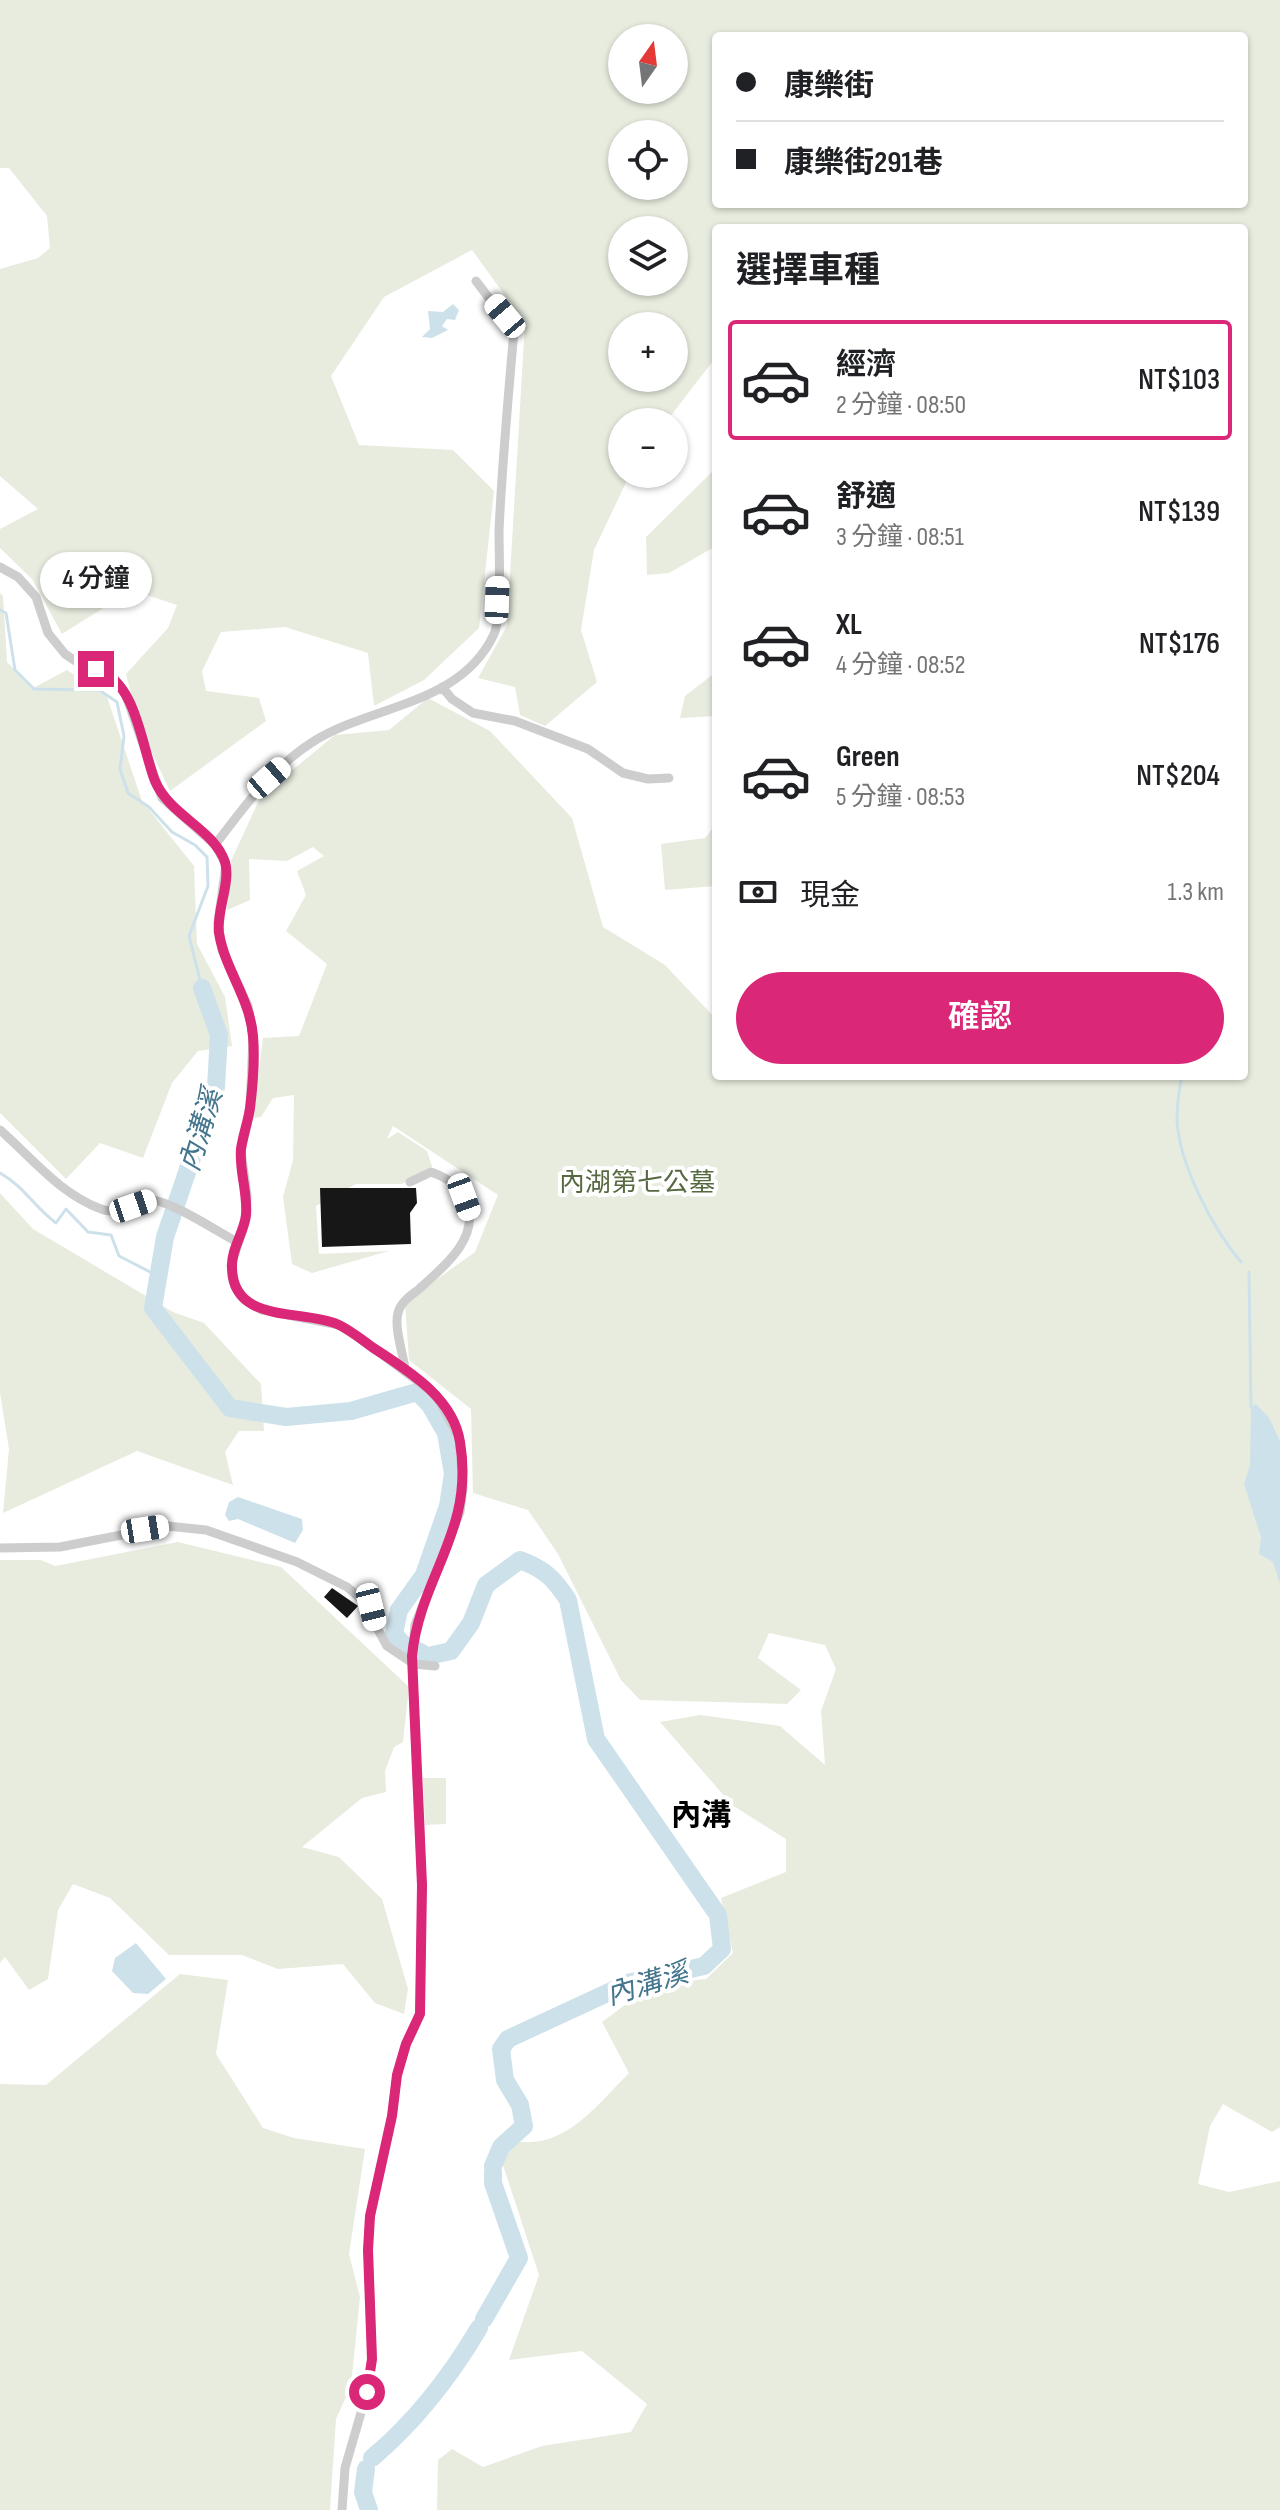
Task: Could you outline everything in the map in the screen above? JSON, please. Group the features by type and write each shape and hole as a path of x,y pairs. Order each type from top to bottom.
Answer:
{"street":[{"path":"215,845 255,793 308,745 344,726 383,714 442,687 478,662 496,631 501,479 514,331 476,281"},
{"path":"0,567 18,577 36,597 48,633 65,654 80,664 111,674 125,693 162,798 215,845 226,864 218,923 222,950 248,1006 254,1071 241,1151 247,1195 246,1219 231,1266 235,1287 245,1300 262,1310 339,1325 405,1369 436,1395 452,1419 459,1438 463,1468 460,1512 415,1625 413,1660 422,1885 420,2014 406,2044 397,2075 392,2116 370,2216 368,2250 372,2359 367,2392 345,2468 342,2510"},
{"path":"442,687 452,699 473,713 515,721 588,749 623,773 648,779 669,778"},
{"path":"0,1130 66,1191 105,1211 118,1211 149,1200 168,1203 237,1242"},
{"path":"405,1369 397,1314 402,1303 454,1254 470,1229 471,1215 464,1197 448,1178 431,1172 410,1182"},
{"path":"0,1548 60,1547 167,1526 206,1530 297,1562 347,1587 371,1607 376,1626 387,1646 413,1660 435,1666"}],"green space":[{"name":"內湖第七公墓","path":"0,0 1280,0 1280,2127 1272,2132 1223,2104 1210,2126 1198,2184 1229,2192 1280,2181 1280,2510 437,2510 438,2460 452,2449 483,2467 542,2446 631,2432 647,2404 582,2351 509,2360 539,2275 501,2159 514,2141 549,2139 564,2132 604,2099 629,2073 602,2022 633,1999 673,1983 706,1979 733,1953 721,1898 786,1872 786,1839 732,1805 660,1722 700,1715 780,1726 825,1765 821,1711 836,1669 825,1645 769,1633 758,1658 801,1690 787,1704 640,1700 621,1680 558,1554 528,1510 473,1493 471,1409 409,1360 405,1302 475,1252 498,1195 393,1126 387,1139 398,1132 427,1151 432,1167 402,1184 356,1184 316,1206 319,1254 389,1251 312,1273 292,1264 283,1197 293,1160 294,1095 273,1098 261,1117 253,1118 263,1038 299,1036 327,964 286,931 306,895 297,871 324,856 313,847 287,861 249,859 250,900 227,910 231,861 261,796 335,735 389,730 428,698 490,731 572,818 603,927 665,965 712,1015 712,1080 1248,1080 1248,224 712,224 712,362 677,408 608,408 608,488 623,488 594,550 581,630 597,682 545,726 520,715 515,687 478,678 507,626 525,323 472,250 384,297 331,376 359,445 453,450 494,491 479,628 424,680 374,706 368,653 285,627 221,632 202,671 206,691 259,698 266,721 170,791 140,728 126,674 168,628 177,605 132,590 62,634 32,579 0,548 0,529 38,509 0,476 0,269 38,258 50,248 47,216 9,168 0,168"},
{"path":"712,472 712,548 669,573 647,575 646,537"},
{"path":"0,593 3,596 7,662 33,688 67,670 107,697 142,801 194,866 197,944 225,997 232,1046 198,1051 172,1083 143,1158 100,1143 66,1179 0,1113"},
{"path":"712,675 712,716 680,718 685,696"},
{"path":"712,829 712,886 665,890 661,844 705,838"},
{"path":"0,1193 33,1229 173,1312 204,1323 261,1384 264,1431 239,1431 225,1452 233,1485 137,1451 3,1513 9,1449 0,1393"},
{"path":"178,1542 281,1567 409,1687 403,1742 394,1747 385,1771 386,1792 362,1798 302,1847 339,1857 382,1899 408,1989 404,2014 375,2003 343,1964 278,1969 242,1955 169,1955 110,1898 73,1884 58,1910 48,1979 29,1990 5,1957 0,1963 0,1560 41,1560 55,1566"},
{"path":"423,1778 446,1778 446,1824 425,1825"},
{"path":"180,1974 228,1980 216,2054 263,2128 294,2138 365,2149 349,2254 360,2297 351,2386 336,2419 330,2510 0,2510 0,2084 46,2085"}],"water":[{"path":"453,304 459,310 455,320 447,319 442,326 448,330 432,338 422,337 430,329 428,311 443,312"},
{"path":"1256,1404 1269,1418 1280,1441 1280,1584 1273,1562 1259,1554 1261,1537 1244,1484 1250,1465 1251,1407"},
{"path":"238,1497 302,1519 303,1530 295,1543 238,1519 229,1521 225,1515 229,1502"},
{"path":"136,1943 166,1979 148,1994 133,1993 112,1971 115,1958"}],"building":[{"path":"320,1188 416,1188 417,1203 410,1213 411,1244 322,1247"},
{"path":"332,1588 358,1606 347,1618 324,1597"}],"waterway":[{"name":"內溝溪","path":"0,610 6,613 15,670 34,689 99,690 117,702 124,736 120,769 128,793 149,807 172,832 195,845 207,857 208,886 189,936 202,988"},
{"name":"內溝溪","path":"202,988 219,1035 216,1087 165,1237 153,1308 230,1408 286,1417 351,1411 417,1392 430,1405 446,1433 453,1474 448,1506 424,1575 399,1610 394,1634 403,1644 422,1653"},
{"path":"1181,1080 1177,1120 1184,1156 1209,1214 1241,1262"},
{"path":"0,1173 16,1184 56,1223 66,1209 88,1232 111,1235 119,1256 158,1276"},
{"path":"1249,1272 1251,1407"},
{"name":"內溝溪","path":"428,1656 451,1651 471,1623 486,1585 520,1560 548,1575 568,1600 596,1739 718,1915 722,1949 704,1966 631,1982 508,2039 501,2049 505,2080 520,2105 524,2126 501,2147 493,2166"},
{"name":"內溝溪","path":"484,2319 519,2258 493,2183 493,2172"},
{"name":"內溝溪","path":"372,2458 431,2398 479,2328"},
{"name":"內溝溪","path":"366,2469 363,2492 369,2510"}],"district":[{"name":"內溝","path":"701,1815"}],"route":[{"path":"96,669 111,674 125,693 162,798 215,845 226,864 218,923 222,950 248,1006 254,1071 241,1151 247,1195 246,1219 231,1266 235,1287 245,1300 262,1310 339,1325 368,1344 436,1395 452,1419 459,1438 463,1468 460,1512 415,1625 412,1656 422,1885 420,2014 406,2044 397,2075 392,2116 370,2216 368,2250 372,2359 367,2392"}]}
